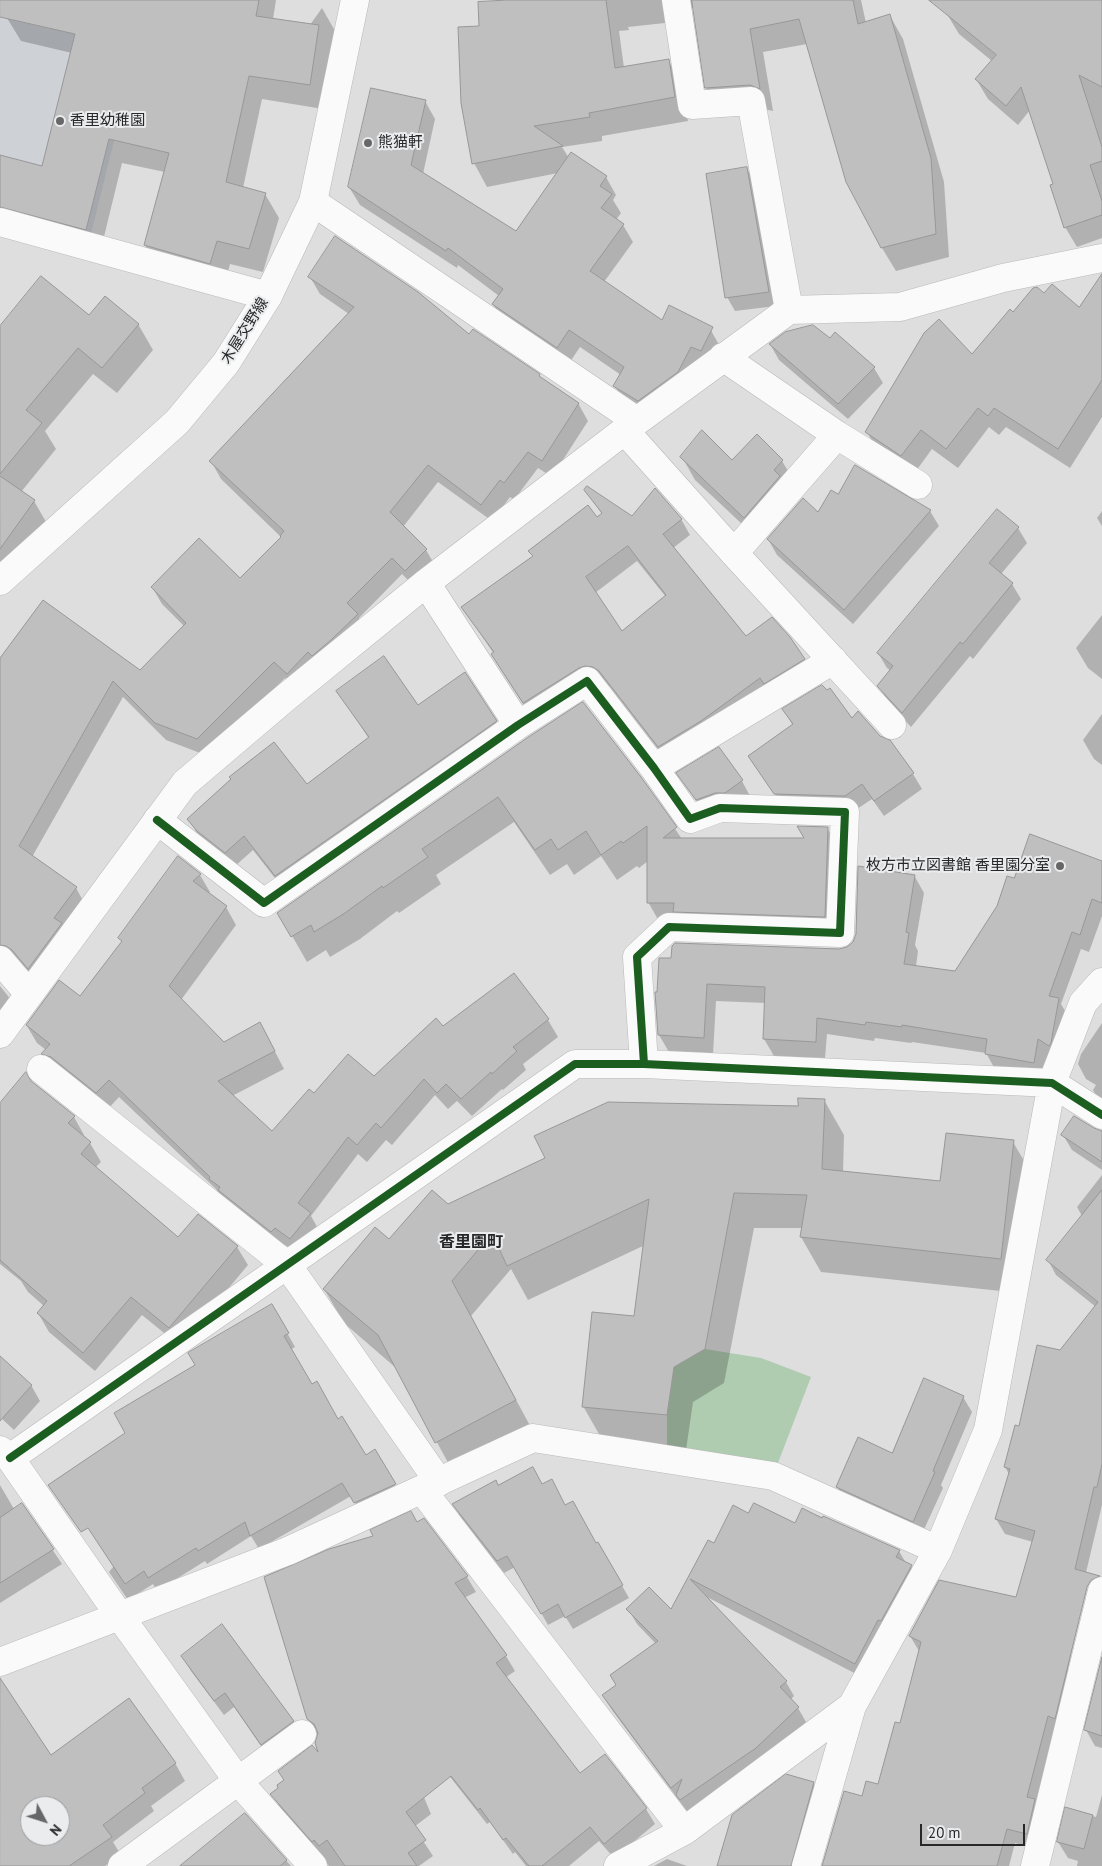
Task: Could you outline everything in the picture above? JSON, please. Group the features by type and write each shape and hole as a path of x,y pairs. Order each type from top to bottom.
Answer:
{"street":[{"name":"木屋交野線","path":"0,581 177,422 226,362 268,296 313,202 355,0"},
{"path":"676,0 692,105 751,101 789,310"},
{"path":"313,202 631,426 734,553 892,725"},
{"path":"0,222 268,296"},
{"path":"0,1034 185,783 285,698 426,583 631,426 789,310 900,307 1003,278 1100,260"},
{"path":"723,357 837,435 918,485"},
{"path":"734,553 837,435"},
{"path":"426,583 518,725"},
{"path":"654,768 833,660"},
{"path":"157,820 264,903 518,725 587,681 654,768 690,819 720,808 846,812 840,933 669,927 637,957 644,1064"},
{"path":"0,960 29,994"},
{"path":"806,1866 852,1706 938,1550 988,1430 1052,1083 1084,1003 1102,982"},
{"path":"314,1866 238,1781 5,1454 288,1266 575,1064 644,1064 1052,1083 1102,1116"},
{"path":"41,1069 288,1266 431,1486 684,1832"},
{"path":"0,1662 288,1551 534,1438 773,1476 938,1550"},
{"path":"1035,1866 1102,1591"},
{"path":"618,1866 684,1832 852,1706"},
{"path":"122,1866 302,1734"}],"shaded area":[{"name":"香里幼稚園","path":"57,0 149,0 91,234 0,212 0,17 50,29"}],"green space":[{"path":"705,1349 761,1358 811,1377 776,1468 667,1460 667,1415 674,1367"}],"building":[{"path":"0,0 259,0 256,16 319,25 310,85 249,76 226,182 266,193 249,249 217,241 210,264 144,245 169,153 109,139 86,230 0,207 0,155 42,166 75,34 0,17"},
{"path":"508,0 606,0 615,68 669,59 675,97 589,113 590,117 534,126 563,146 472,164 461,103 458,27 479,26 478,2"},
{"path":"692,0 853,0 858,24 890,14 931,158 936,234 881,248 846,182 799,19 750,29 760,89 750,85 705,88"},
{"path":"929,0 1102,0 1102,87 1079,75 1102,147 1102,161 1090,165 1102,201 1102,215 1064,228 1050,185 1053,184 1021,87 1006,106 975,79 996,55"},
{"path":"371,88 426,100 411,165 516,231 571,152 607,176 600,186 612,194 601,208 624,224 590,271 662,320 669,305 713,327 701,351 691,347 678,372 638,401 613,386 624,367 569,330 557,348 492,304 503,289 448,248 446,251 348,187"},
{"path":"747,167 769,292 725,298 706,174"},
{"path":"335,236 418,292 469,334 473,329 579,403 542,461 528,452 504,483 500,480 481,505 428,465 390,512 427,549 405,571 392,558 347,603 358,614 331,640 312,656 308,652 287,674 274,662 197,739 155,723 113,681 19,846 77,887 54,918 62,923 28,969 12,950 0,945 0,658 43,600 140,670 186,623 151,587 199,538 240,578 281,537 284,531 209,461 354,307 308,277"},
{"path":"1102,274 1102,380 1058,449 994,408 988,416 978,408 946,449 921,430 901,456 865,432 924,333 939,319 972,354 1010,309 1013,312 1033,288 1037,287 1044,293 1052,284 1079,307"},
{"path":"41,276 89,315 105,296 139,324 102,368 78,348 26,410 42,423 0,474 0,326"},
{"path":"813,325 830,338 835,332 875,367 838,404 769,344 785,332"},
{"path":"702,430 732,460 757,434 783,460 774,470 780,476 744,518 680,457"},
{"path":"855,465 931,510 844,610 767,539 803,498 818,512 831,490 838,494"},
{"path":"0,476 35,500 0,549"},
{"path":"587,486 632,516 655,488 682,519 663,534 746,636 772,617 790,637 805,659 764,684 760,678 701,721 658,747 599,671 593,667 585,666 579,668 523,703 491,654 494,652 461,607 533,556 528,551 588,505 597,517 602,513 584,490","holes":["628,546 666,595 622,631 586,577"]},
{"path":"997,509 1019,527 989,563 1013,583 963,644 960,642 902,713 877,686 893,666 877,653"},
{"path":"384,656 418,705 465,672 497,721 275,876 244,836 225,853 197,831 187,819 231,779 229,777 274,742 307,784 369,737 336,691"},
{"path":"822,685 827,690 830,688 852,718 858,711 880,736 890,740 914,773 874,801 862,784 845,796 774,794 748,756 793,724 782,709"},
{"path":"583,702 677,827 663,838 804,838 797,826 828,827 825,917 673,912 674,903 647,903 647,826 623,843 621,841 601,855 586,831 558,850 551,839 535,850 498,797 422,849 428,857 383,888 382,886 345,913 314,932 311,925 291,937 277,913 527,738"},
{"path":"719,747 743,780 725,793 715,793 696,800 676,773"},
{"path":"1030,834 1102,861 1102,903 1092,899 1080,935 1072,932 1049,996 1059,998 1051,1043 1049,1046 1038,1039 1034,1063 985,1054 987,1039 902,1025 902,1027 866,1022 865,1025 817,1018 816,1042 763,1039 765,987 707,984 704,1038 658,1035 655,992 657,992 659,958 671,958 672,946 675,943 839,949 847,947 853,942 856,934 858,866 915,875 906,932 909,933 904,964 955,971 997,906 1007,876 1014,878"},
{"path":"178,856 201,874 193,881 227,906 169,986 224,1042 260,1022 275,1051 218,1081 272,1131 309,1089 314,1093 348,1054 374,1076 436,1018 443,1026 514,973 549,1019 513,1047 517,1051 461,1099 446,1084 437,1093 424,1079 381,1128 376,1123 357,1145 348,1137 298,1203 311,1213 290,1239 275,1228 271,1232 218,1190 220,1187 209,1179 210,1177 109,1080 96,1093 51,1057 41,1054 50,1044 26,1025 59,980 80,996 122,941 118,938"},
{"path":"26,1072 31,1081 75,1116 68,1123 91,1142 81,1154 178,1237 198,1214 238,1246 169,1328 131,1297 83,1353 37,1313 47,1301 0,1260 0,1103"},
{"path":"798,1098 825,1099 822,1169 940,1181 946,1133 1014,1140 1001,1259 800,1237 807,1195 734,1193 705,1349 674,1367 667,1415 582,1407 592,1312 634,1316 649,1199 507,1266 492,1233 452,1281 516,1400 435,1443 378,1335 323,1289 375,1227 389,1239 432,1190 448,1204 545,1158 534,1136 608,1102 798,1106"},
{"path":"1074,1116 1102,1131 1102,1162 1061,1135"},
{"path":"1102,1190 1102,1464 1097,1487 1094,1487 1075,1569 1100,1576 1091,1580 1087,1587 1055,1719 1048,1716 1027,1797 1035,1799 1027,1834 1007,1829 997,1866 822,1866 844,1791 862,1796 866,1781 878,1784 895,1722 900,1723 921,1642 909,1636 939,1580 1016,1597 1035,1531 995,1519 1010,1469 1004,1467 1015,1425 1019,1426 1037,1345 1060,1350 1098,1302 1046,1260"},
{"path":"272,1304 289,1333 284,1336 312,1384 317,1381 338,1419 342,1416 366,1455 375,1449 396,1484 354,1503 342,1483 250,1536 245,1522 198,1551 196,1548 148,1578 144,1571 125,1584 88,1528 81,1532 48,1485 125,1433 114,1413 195,1365 188,1353"},
{"path":"0,1356 32,1385 0,1421"},
{"path":"924,1378 964,1396 933,1471 935,1472 913,1522 836,1487 858,1437 892,1453"},
{"path":"533,1467 542,1484 552,1479 565,1505 573,1501 596,1543 598,1542 623,1585 565,1618 558,1604 541,1614 507,1556 497,1561 452,1504 496,1480 498,1485"},
{"path":"22,1503 54,1549 0,1583 0,1518"},
{"path":"754,1503 795,1523 802,1508 822,1518 823,1516 900,1550 896,1557 912,1565 881,1621 878,1620 855,1664 690,1579 787,1681 780,1687 799,1707 756,1748 680,1800 676,1795 682,1779 671,1788 602,1695 616,1685 610,1675 658,1641 626,1609 649,1587 671,1609 708,1540 714,1543 733,1505 748,1513"},
{"path":"411,1511 417,1522 424,1518 468,1576 455,1583 507,1655 496,1663 580,1773 605,1754 647,1808 604,1844 590,1827 542,1866 529,1866 506,1838 503,1840 480,1808 478,1810 451,1776 406,1812 426,1840 408,1853 417,1866 345,1866 327,1840 319,1846 314,1840 312,1842 270,1794 284,1780 278,1771 312,1745 318,1752 315,1743 318,1733 314,1724 307,1719 264,1577 329,1549 373,1536 370,1530"},
{"path":"222,1624 294,1721 261,1745 225,1693 214,1701 181,1656"},
{"path":"1102,1657 1102,1736 1084,1730"},
{"path":"0,1678 51,1755 129,1698 176,1763 142,1788 145,1793 103,1825 112,1837 69,1866 0,1866"},
{"path":"786,1774 814,1782 791,1866 717,1866 732,1815"},
{"path":"1065,1807 1093,1815 1084,1849 1057,1842"},
{"path":"245,1813 287,1860 280,1866 180,1866"}],"cycle path":[{"path":"157,820 264,903 518,725 587,681 654,768 690,819 720,808 845,812 840,933 669,927 637,957 644,1064"},
{"path":"10,1458 575,1064 644,1064 1052,1083 1102,1115"}],"place":[{"name":"香里幼稚園","path":"60,121"},
{"name":"熊猫軒","path":"368,143"},
{"name":"枚方市立図書館 香里園分室","path":"1060,866"}],"district":[{"name":"香里園町","path":"471,1242"}]}
